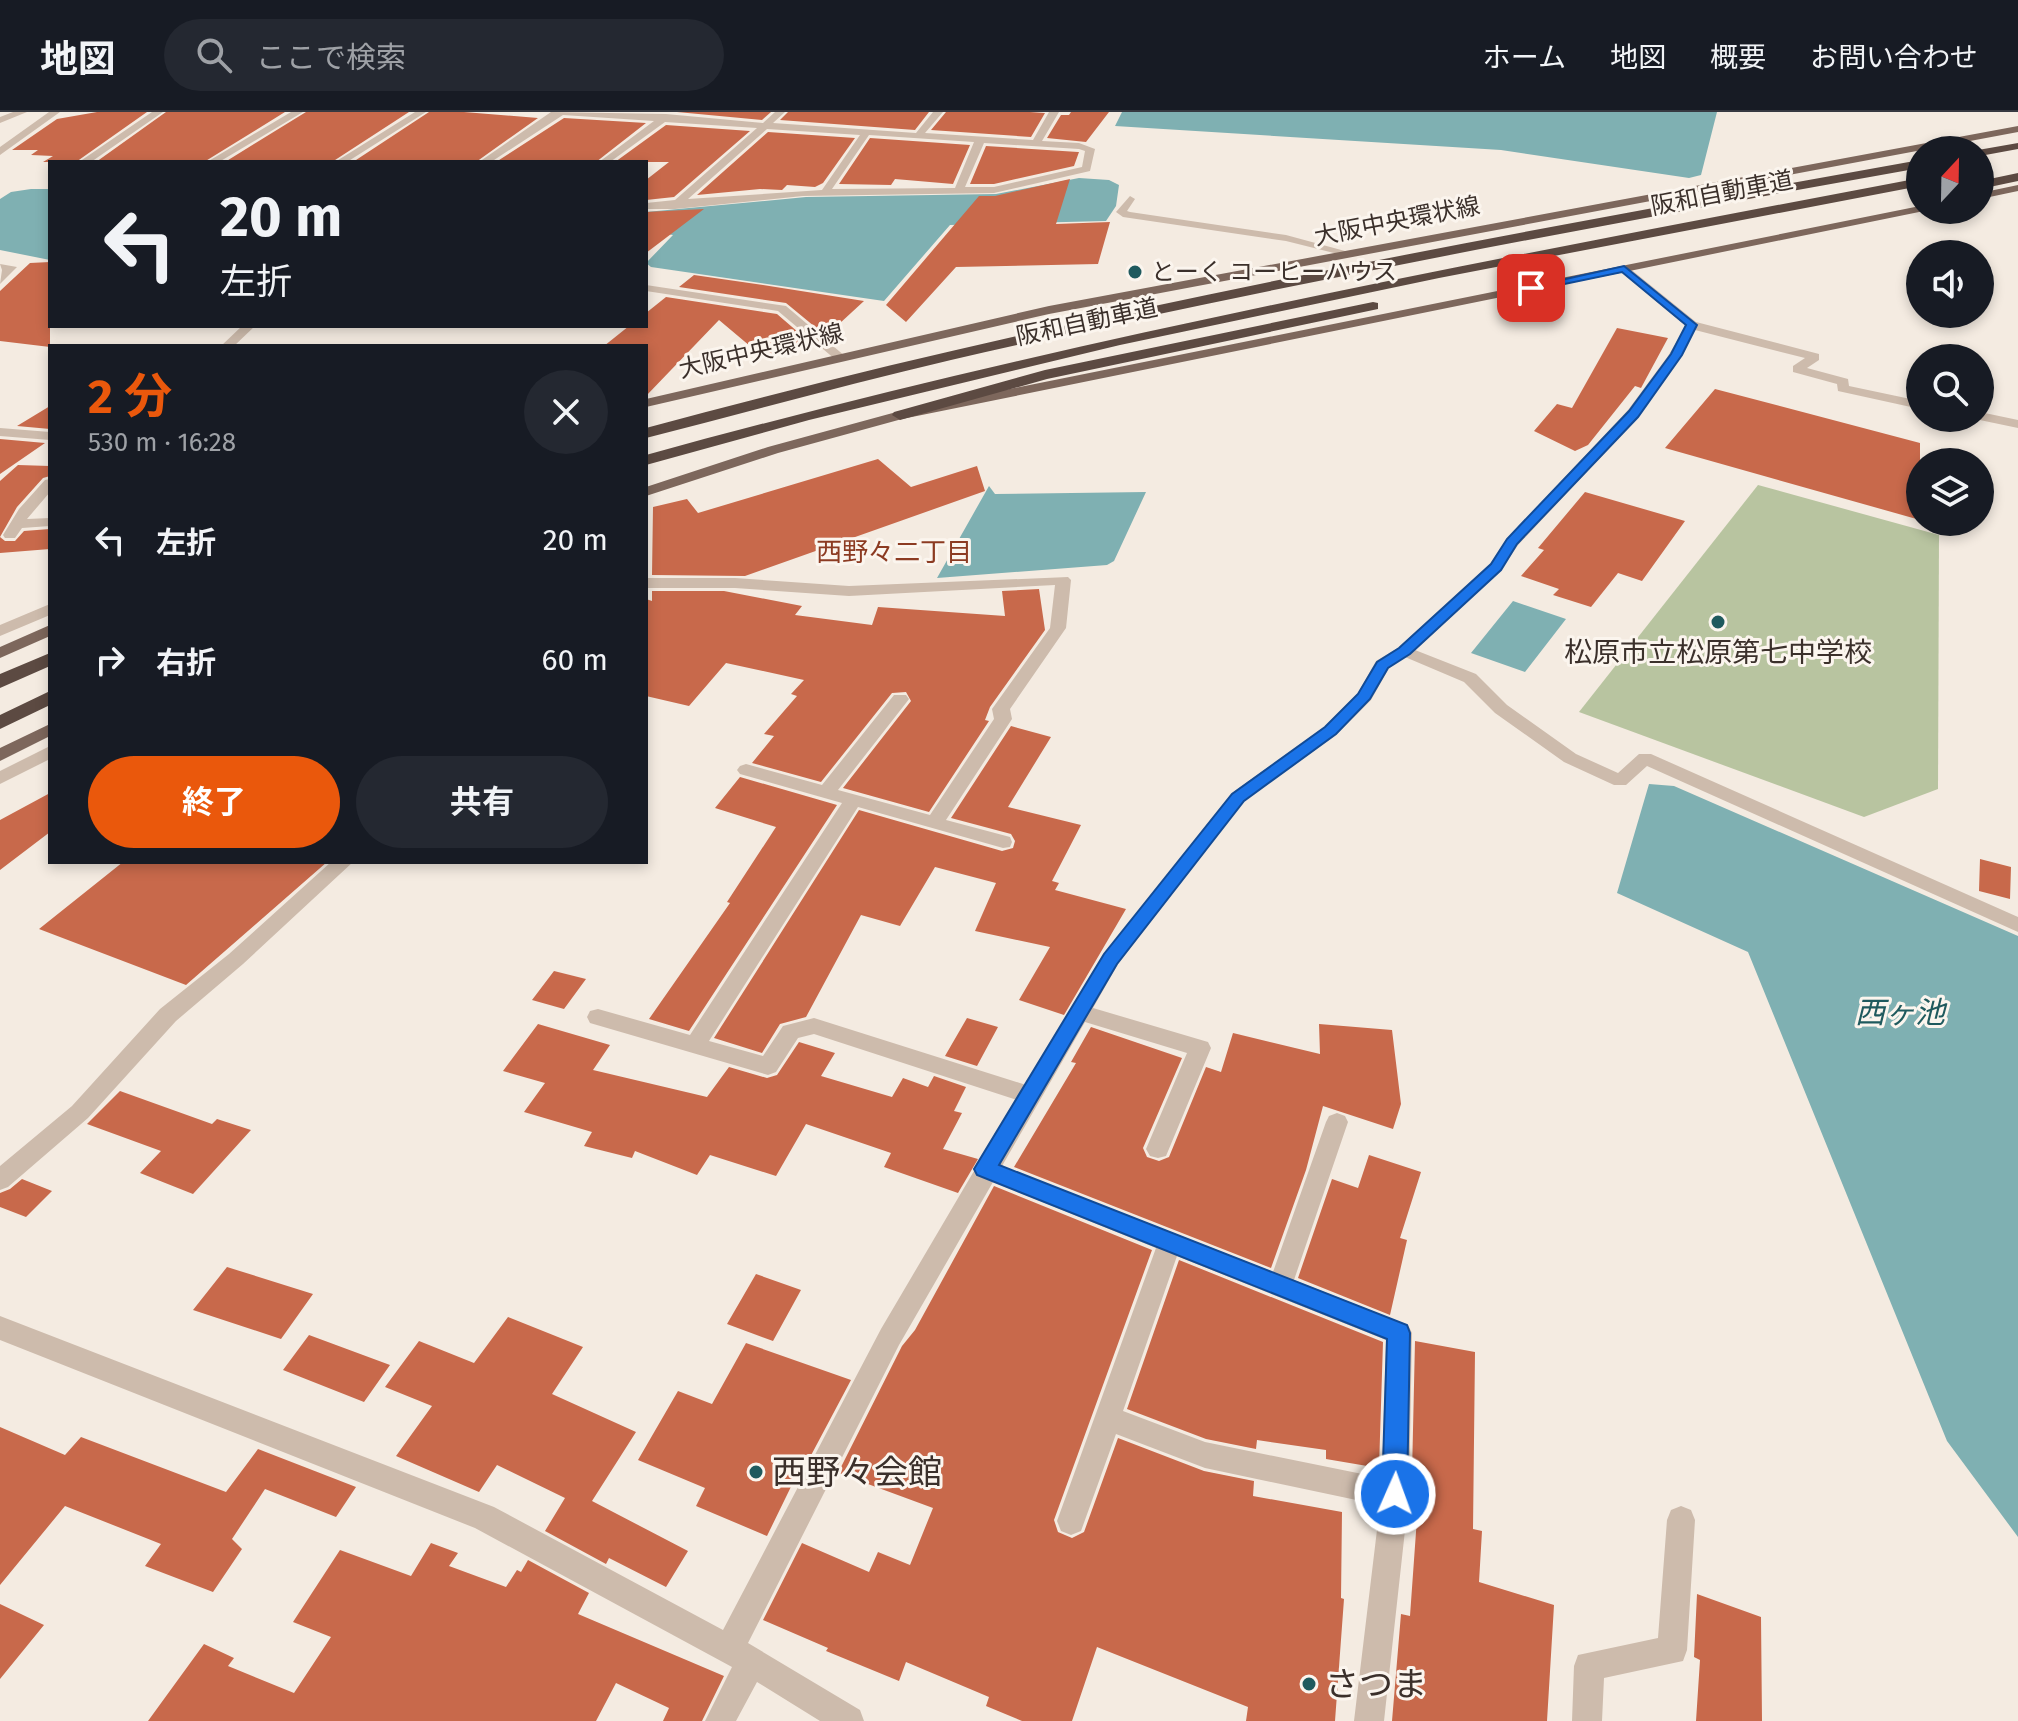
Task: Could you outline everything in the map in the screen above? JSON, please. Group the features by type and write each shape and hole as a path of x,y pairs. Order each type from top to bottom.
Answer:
{"highway":[{"path":"1994,150 2018,146"},
{"path":"1994,168 2018,163"},
{"name":"阪和自動車道","path":"648,432 873,372 1094,324 1631,215 1906,166"},
{"path":"1994,182 2018,177"},
{"name":"阪和自動車道","path":"648,459 785,420 986,370 1477,267 1906,185"},
{"path":"900,415 1045,375 1906,199"},
{"path":"0,682 48,660"},
{"path":"0,723 48,698"}],"main road":[{"name":"大阪中央環状線","path":"648,403 1049,310 2018,129"},
{"path":"1994,193 2018,188"},
{"path":"648,491 773,450 900,415 1906,212"},
{"path":"0,653 48,631"},
{"path":"0,755 48,730"}],"street":[{"path":"0,120 22,112"},
{"path":"0,152 55,112"},
{"path":"87,160 158,112"},
{"path":"215,160 298,112"},
{"path":"343,160 421,112"},
{"path":"556,112 667,115 1090,149 1087,169 994,190 825,192 648,206"},
{"path":"487,160 562,112"},
{"path":"675,206 780,112"},
{"path":"918,136 938,112"},
{"path":"1035,144 1054,112"},
{"path":"607,160 667,115"},
{"path":"825,192 867,132"},
{"path":"959,190 980,140"},
{"path":"1130,199 1121,212 1127,215 1286,238 1350,254"},
{"path":"0,267 11,267 0,281"},
{"path":"1624,269 1692,325 1815,357 1797,369 1843,382 1843,388 1906,402"},
{"path":"648,288 782,308 840,357"},
{"path":"720,1721 740,1655 890,1337 1028,1095 1111,959 1238,797 1330,731 1365,696 1382,665 1404,651 1496,567 1512,542 1633,414 1676,355 1692,325"},
{"path":"229,344 247,328"},
{"path":"1994,419 2018,424"},
{"path":"1,432 48,436"},
{"path":"48,486 13,530 48,522"},
{"path":"648,583 735,583 849,591 1063,580 1058,628 1001,709 1003,719 934,823"},
{"path":"0,631 48,610"},
{"path":"1404,651 1470,678 1501,709 1570,758 1620,781 1645,758 2018,925"},
{"path":"826,793 900,699"},
{"path":"0,778 48,753"},
{"path":"746,770 1003,842"},
{"path":"695,1045 853,800"},
{"path":"0,1180 80,1112 168,1015 236,959 341,864"},
{"path":"1079,1012 1200,1048 1158,1149"},
{"path":"598,1017 768,1066 791,1032 814,1026 1028,1095"},
{"path":"1280,1286 1337,1122"},
{"path":"985,1169 1399,1333 1395,1494 1369,1721"},
{"path":"1071,1521 1170,1242"},
{"path":"0,1328 484,1517 740,1655 849,1721"},
{"path":"1108,1418 1205,1455 1395,1494"},
{"path":"1587,1721 1589,1666 1672,1650 1681,1520"}],"green space":[{"path":"1758,485 1906,526 1906,536 1939,536 1938,789 1864,817 1579,712"}],"water":[{"path":"1122,112 1717,112 1701,175 1689,178 1501,150 1115,126"},
{"path":"1079,178 1109,180 1119,185 1116,206 1106,221 950,225 884,301 648,265 673,235 648,231 648,212 806,197 996,194"},
{"path":"48,189 48,260 0,250 0,199 11,192"},
{"path":"989,486 995,494 1146,492 1114,561 1107,565 937,578"},
{"path":"1513,601 1566,619 1525,672 1471,653"},
{"name":"西ヶ池","path":"1649,784 1674,786 2018,936 2018,1537 1947,1441 1748,952 1617,893"}],"building":[{"path":"97,112 147,112 79,160 43,162 53,156 31,155 38,150 12,150 57,119"},
{"path":"166,112 285,112 207,160 99,160"},
{"path":"306,112 409,112 335,160 228,160"},
{"path":"429,112 538,118 479,160 356,160"},
{"path":"677,112 771,112 762,120"},
{"path":"788,112 929,112 915,130 780,120"},
{"path":"946,112 1045,113 1031,137 931,130"},
{"path":"1109,112 1086,142 1047,138 1061,115"},
{"path":"564,118 646,123 599,160 499,160"},
{"path":"666,125 750,131 674,197 648,200 648,178 669,162 618,160"},
{"path":"768,132 855,138 823,183 815,187 787,185 782,190 697,195"},
{"path":"870,138 970,145 953,184 895,179 891,185 839,184"},
{"path":"986,146 1079,152 1074,166 994,184 970,184"},
{"path":"1070,179 1056,224 1110,222 1098,264 956,267 906,322 886,305 979,196 995,196"},
{"path":"704,209 648,251 648,212"},
{"path":"48,262 48,347 0,341 0,291 30,263"},
{"path":"694,275 864,301 826,336 786,303 679,287"},
{"path":"666,297 777,314 813,345 763,357 719,320 648,394 648,344 606,344 626,328 648,328 648,311"},
{"path":"1617,328 1668,338 1641,388 1635,386 1588,445 1575,451 1534,431 1557,404 1572,408"},
{"path":"1715,389 1920,443 1920,448 1906,448 1906,516 1665,448"},
{"path":"48,407 48,429 17,426"},
{"path":"0,439 45,443 0,474"},
{"path":"878,459 911,487 977,466 985,491 745,576 652,575 653,507 687,499 698,513"},
{"path":"18,465 48,466 48,477 43,478 17,507 0,537 0,481"},
{"path":"1585,492 1685,521 1642,581 1618,573 1591,607 1553,595 1559,589 1521,576 1544,550 1538,548"},
{"path":"48,529 48,549 0,553 0,537 5,541 15,541 24,531"},
{"path":"1039,589 1045,630 990,707 985,720 989,721 929,812 843,788 911,701 906,692 892,693 821,782 752,763 774,736 764,734 797,696 791,694 804,680 726,663 689,706 648,696 648,600 652,601 652,591 724,591 802,606 795,615 872,625 878,607 1005,616 1002,591"},
{"path":"1011,726 1051,737 1008,807 1081,825 1052,881 1059,883 1055,890 1126,909 1064,1015 1019,1000 1050,947 975,931 996,883 935,867 900,926 861,915 806,1017 780,1024 762,1053 714,1038 859,810 1002,851 1013,848 1015,841 1011,834 951,818"},
{"path":"740,777 837,805 689,1031 649,1019 730,903 727,902 776,827 715,808"},
{"path":"48,794 48,834 0,870 0,820"},
{"path":"1980,859 2011,867 2010,899 1979,891"},
{"path":"120,864 325,864 186,985 39,929"},
{"path":"554,971 586,979 564,1009 532,1000"},
{"path":"967,1018 998,1027 977,1066 945,1056"},
{"path":"538,1024 610,1045 593,1070 707,1097 729,1067 767,1078 777,1075 799,1042 835,1053 821,1076 892,1097 903,1078 928,1087 934,1076 966,1087 954,1111 962,1113 943,1149 978,1159 958,1193 884,1167 891,1153 806,1124 776,1176 710,1155 697,1175 635,1151 632,1158 584,1146 592,1132 524,1112 545,1083 503,1071"},
{"path":"1319,1024 1392,1030 1401,1104 1393,1129 1323,1106 1306,1170 1271,1268 1014,1167 1076,1063 1071,1062 1091,1027 1182,1058 1143,1148 1147,1157 1159,1161 1169,1157 1206,1067 1221,1072 1233,1033 1320,1054"},
{"path":"120,1091 212,1124 217,1119 251,1130 193,1194 140,1173 161,1151 87,1124"},
{"path":"1369,1155 1421,1172 1400,1238 1407,1240 1390,1315 1298,1278 1332,1179 1358,1188"},
{"path":"22,1179 52,1191 26,1217 0,1207 0,1193"},
{"path":"994,1186 1152,1250 1054,1520 1058,1532 1072,1538 1084,1532 1118,1438 1204,1471 1254,1481 1253,1496 1342,1512 1341,1598 1344,1599 1335,1721 1246,1721 1248,1707 1097,1647 1072,1721 1022,1721 986,1706 989,1697 906,1662 899,1681 826,1651 828,1648 763,1620 802,1543 869,1572 878,1552 910,1565 933,1508 838,1473 902,1346 915,1330"},
{"path":"1179,1260 1383,1342 1379,1468 1326,1459 1326,1450 1257,1440 1256,1449 1206,1439 1127,1409"},
{"path":"227,1267 313,1294 281,1339 193,1310"},
{"path":"756,1274 801,1290 773,1341 727,1324"},
{"path":"508,1317 583,1347 552,1394 636,1432 592,1501 688,1551 666,1587 609,1558 606,1564 545,1531 565,1498 497,1465 479,1492 396,1456 432,1406 385,1387 419,1341 474,1363"},
{"path":"309,1335 390,1365 364,1402 283,1370"},
{"path":"1415,1341 1475,1352 1473,1529 1482,1531 1479,1582 1554,1605 1547,1721 1392,1721 1401,1614 1410,1616 1418,1504 1413,1503 1415,1475 1412,1474"},
{"path":"746,1343 851,1380 808,1461 804,1460 767,1536 696,1506 705,1488 638,1460 678,1391 712,1404"},
{"path":"0,1427 65,1455 81,1437 226,1492 258,1449 356,1487 336,1517 265,1489 232,1539 242,1549 213,1592 145,1566 161,1544 65,1506 0,1585"},
{"path":"431,1543 458,1553 449,1566 506,1587 528,1560 589,1593 578,1614 724,1676 702,1721 663,1721 669,1708 616,1683 596,1721 148,1721 204,1644 234,1658 228,1666 294,1693 331,1637 293,1622 340,1550 411,1576"},
{"path":"1697,1594 1761,1617 1762,1721 1696,1721 1700,1660 1694,1657"},
{"path":"0,1604 44,1625 0,1679"}],"place":[{"name":"とーく コーヒーハウス","path":"1135,272"},
{"name":"松原市立松原第七中学校","path":"1718,622"},
{"name":"西野々会館","path":"756,1472"},
{"name":"さつま","path":"1309,1684"}],"district":[{"name":"西野々二丁目","path":"894,552"}],"route":[{"path":"1395,1494 1399,1333 985,1169 1111,959 1238,797 1330,731 1365,696 1382,665 1404,651 1496,567 1512,542 1633,414 1676,355 1692,325 1624,269 1531,288"}]}
